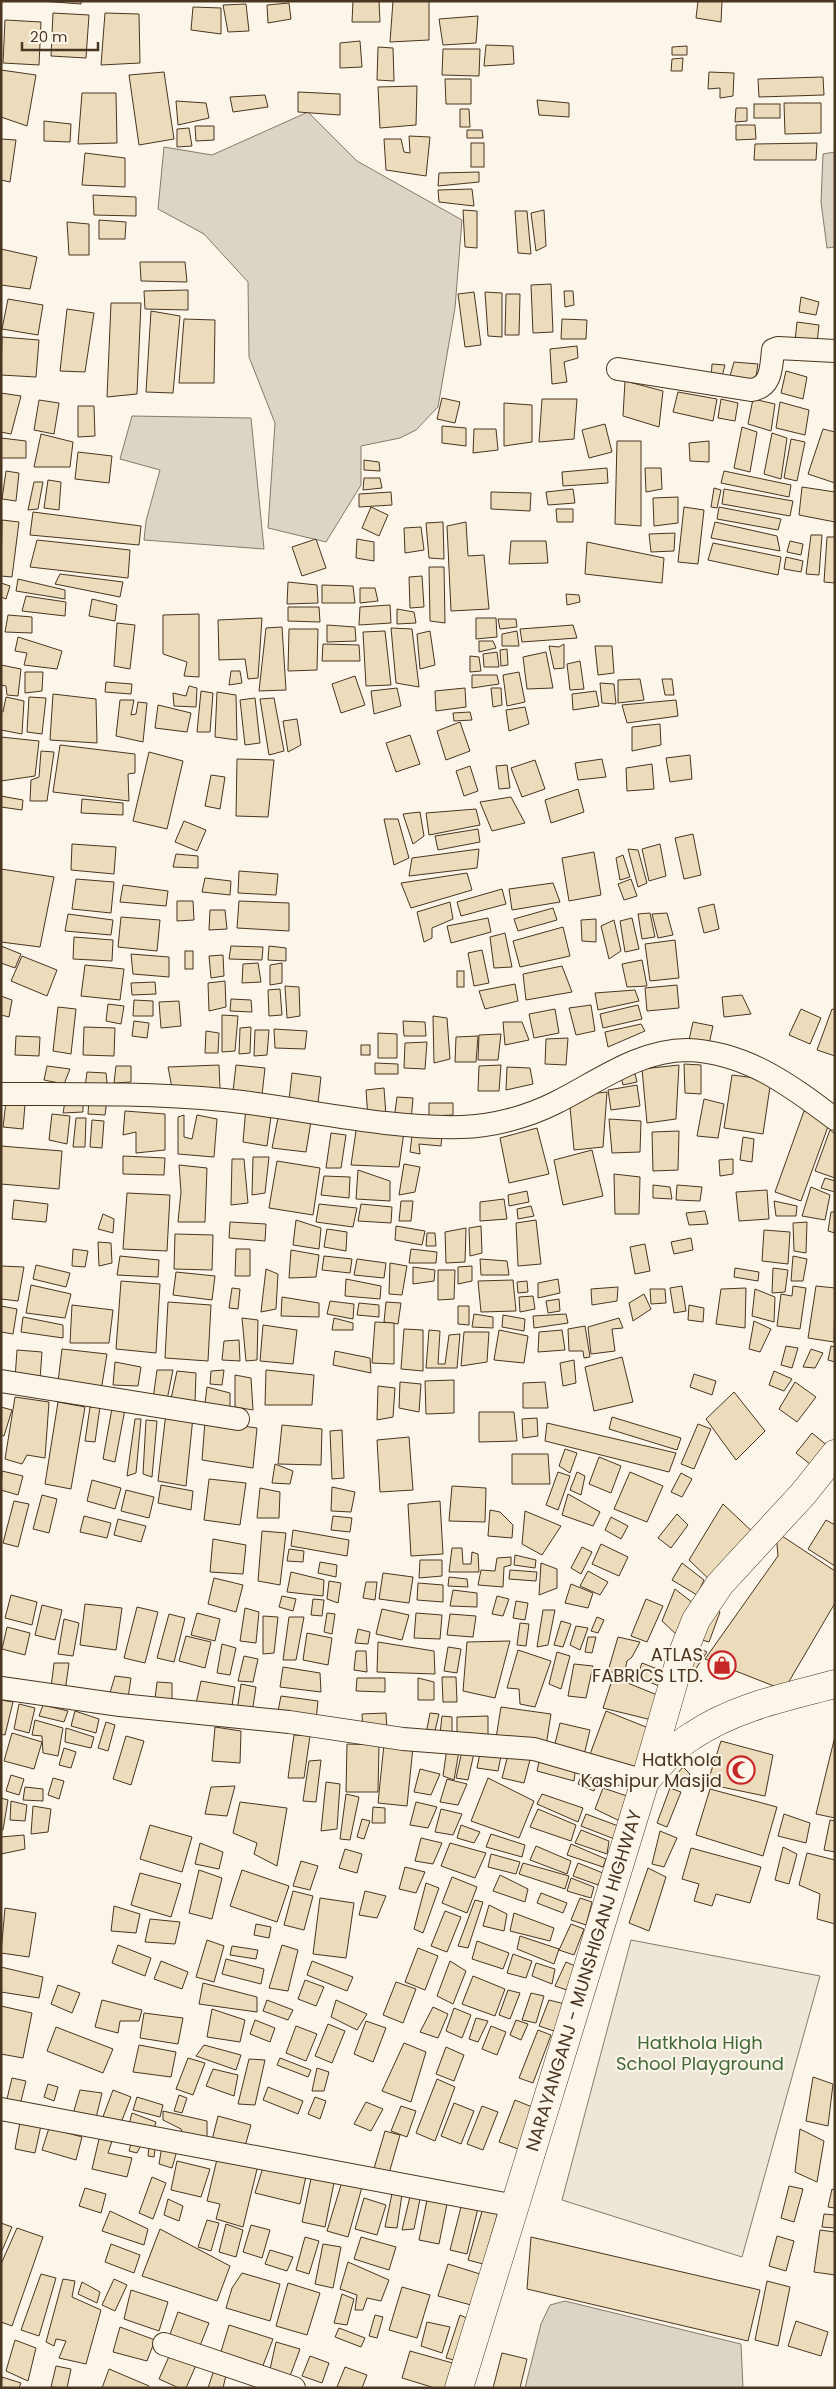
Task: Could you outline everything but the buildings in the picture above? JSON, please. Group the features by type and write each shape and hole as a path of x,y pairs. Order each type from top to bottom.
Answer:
{"main road":[{"path":"645,1780 680,1660 696,1620 720,1584 804,1494 835,1454"},
{"name":"NARAYANGANJ - MUNSHIGANJ HIGHWAY","path":"459,2388 645,1780 668,1756 692,1736 742,1709 835,1684"}],"street":[{"path":"618,369 751,390 760,388 768,381 773,350 778,348 835,351"},
{"path":"1,1094 98,1094 224,1100 379,1122 463,1127 508,1120 553,1104 619,1068 656,1055 686,1050 715,1054 749,1064 772,1075 835,1119"},
{"path":"1,1381 238,1419"},
{"path":"1,1688 120,1705 289,1722 403,1739 534,1749 645,1780"},
{"path":"1,2109 516,2206"},
{"path":"164,2344 294,2388"}],"green space":[{"name":"Hatkhola High School Playground","path":"631,1940 820,1976 742,2257 562,2200"}],"shaded area":[{"path":"308,112 357,161 462,220 455,308 438,407 416,430 400,438 361,446 361,485 326,542 268,528 275,423 249,357 248,282 204,234 158,209 164,147 212,155"},
{"path":"835,152 835,247 827,248 821,202 823,154"},
{"path":"132,416 251,418 264,549 144,540 146,521 160,470 120,459"},
{"path":"565,2301 741,2344 743,2388 525,2388 541,2324 550,2305"}],"place":[{"name":"ATLAS FABRICS LTD.","path":"722,1665"},
{"name":"Hatkhola Kashipur Masjid","path":"741,1770"}]}
